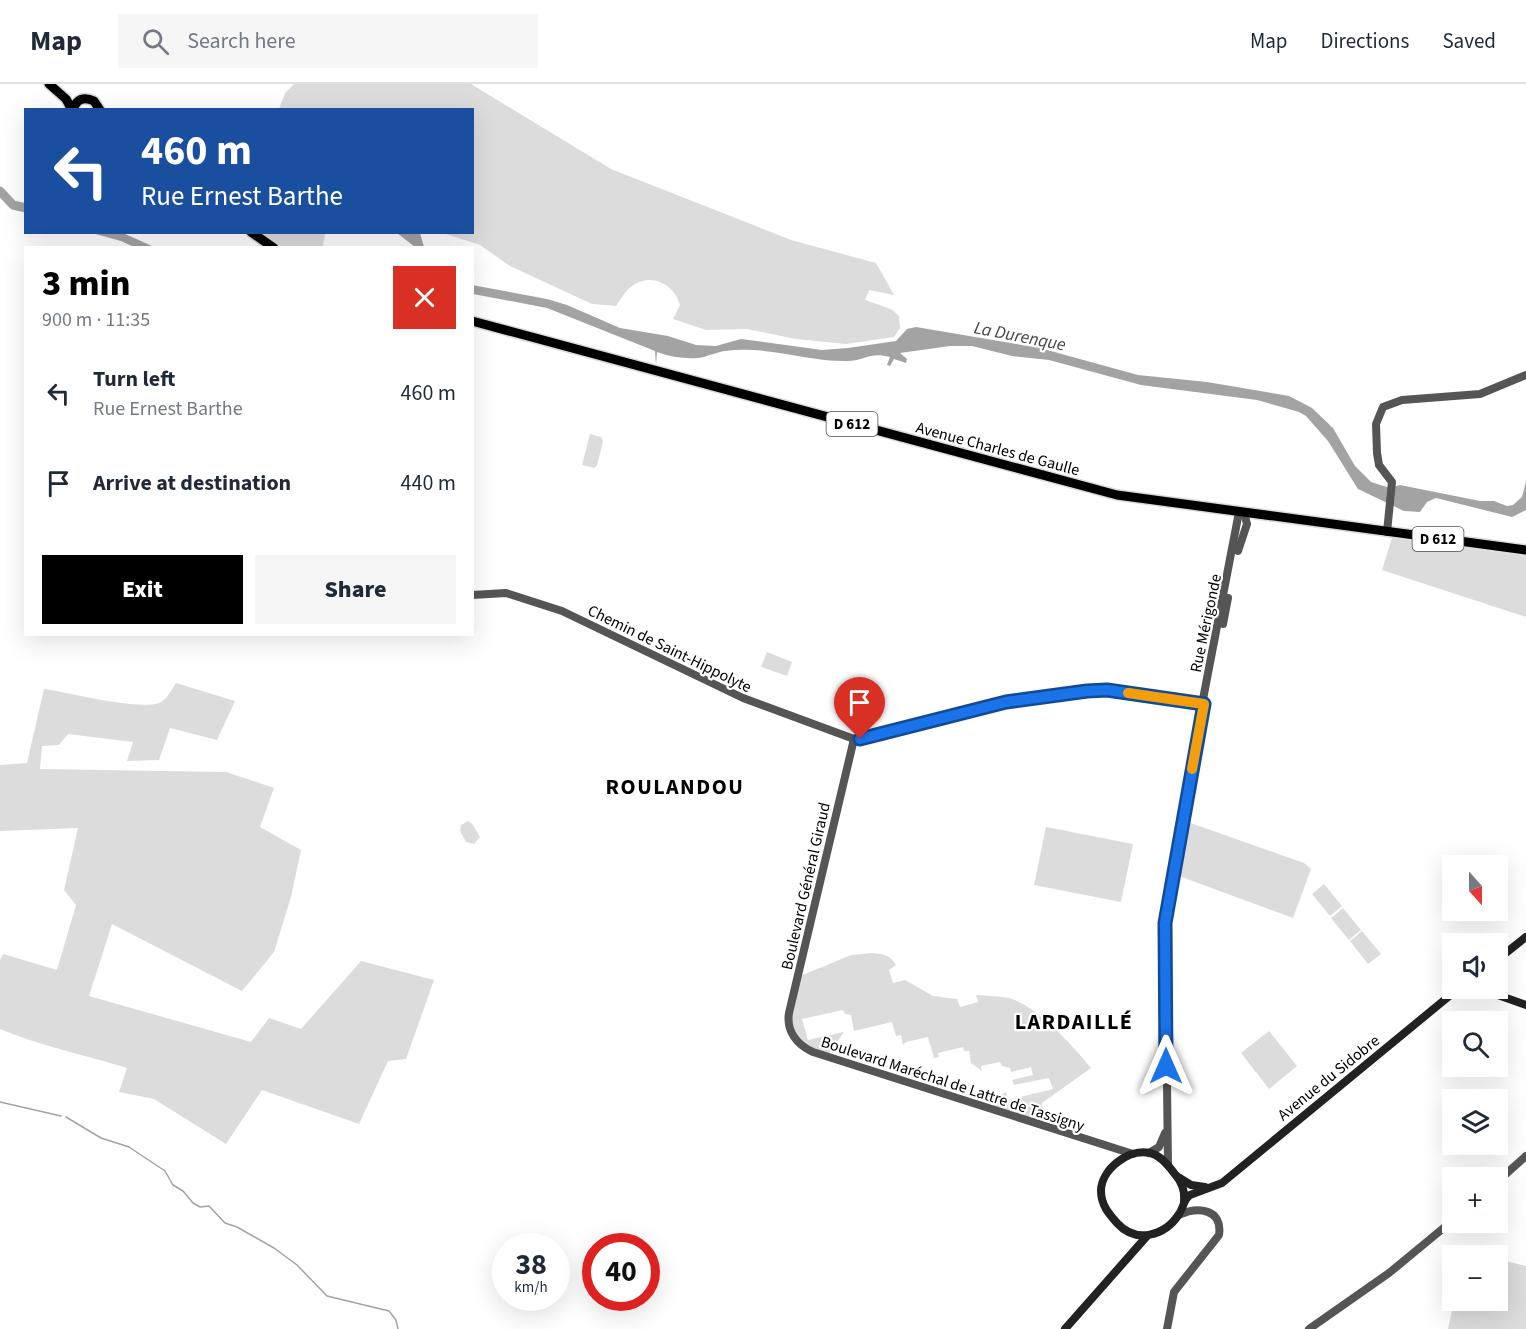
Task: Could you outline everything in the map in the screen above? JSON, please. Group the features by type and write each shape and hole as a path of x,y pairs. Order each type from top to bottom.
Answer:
{"main road":[{"path":"49,84 57,90 70,108"},
{"path":"57,90 81,99 93,100 99,108"},
{"path":"74,108 81,99"},
{"path":"254,234 271,246"},
{"name":"Avenue Charles de Gaulle","path":"474,322 1107,493 1526,550"},
{"path":"1508,951 1526,937"},
{"name":"Avenue du Sidobre","path":"1184,1203 1192,1193 1222,1183 1448,999"},
{"path":"1445,1002 1450,999"},
{"path":"1508,999 1526,1005"},
{"path":"1127,1232 1148,1236 1160,1232 1179,1215 1184,1203 1184,1189 1176,1176 1168,1165 1149,1153 1133,1154 1113,1166 1103,1179 1102,1198 1107,1210 1132,1241 1133,1254"},
{"path":"1176,1176 1194,1186 1214,1186"},
{"path":"1065,1329 1148,1236"}],"street":[{"path":"1387,532 1393,488 1389,475 1379,465 1376,432 1380,411 1402,400 1466,397 1486,392 1526,375"},
{"path":"1241,513 1247,519 1245,530"},
{"name":"Rue Mérigonde","path":"1204,704 1241,513"},
{"path":"1245,530 1264,516"},
{"name":"Rue Mérigonde","path":"1204,704 1237,554 1245,530"},
{"name":"Chemin de Saint-Hippolyte","path":"474,595 506,593 562,612 744,698 854,739"},
{"path":"854,739 867,738 1006,702 1087,691 1107,690 1204,704 1165,923 1168,1165"},
{"name":"Boulevard Général Giraud","path":"794,1038 788,1023 789,1013 854,739"},
{"name":"Boulevard Maréchal de Lattre de Tassigny","path":"794,1038 813,1052 1133,1154"},
{"path":"1149,1153 1159,1147 1166,1129"},
{"path":"1107,1147 1114,1158 1113,1166"},
{"path":"1508,1172 1526,1156"},
{"path":"1167,1329 1174,1292 1220,1235 1221,1226 1215,1215 1194,1210 1184,1203"},
{"path":"1179,1215 1194,1210"},
{"path":"1309,1329 1389,1273 1442,1229"}],"shaded area":[{"path":"294,84 471,84 611,169 791,240 876,263 894,295 869,290 865,300 891,309 899,316 900,328 894,337 846,344 796,339 747,329 706,330 673,319 680,305 674,292 663,283 649,280 632,286 616,306 592,304 510,266 480,245 446,234 474,234 474,108 279,108 285,93"},
{"path":"96,234 125,234 152,246 132,246"},
{"path":"260,234 325,234 323,246 281,246"},
{"path":"398,234 420,234 424,246 414,246"},
{"path":"474,285 547,299 567,305 620,328 668,336 696,345 716,346 741,339 822,350 848,348 896,341 907,329 916,327 1040,348 1138,375 1207,382 1289,396 1312,408 1333,428 1355,466 1371,482 1390,488 1400,485 1480,501 1494,501 1507,506 1513,505 1522,497 1526,482 1526,510 1512,517 1436,498 1427,502 1420,512 1404,511 1358,489 1328,441 1306,416 1257,400 1141,385 1049,360 1012,356 972,346 950,346 900,353 907,359 906,363 894,359 890,366 887,365 890,357 883,356 833,361 756,350 722,352 693,358 657,352 656,365 655,351 547,308 474,294"},
{"path":"590,434 601,437 603,441 597,466 594,468 582,465"},
{"path":"1392,538 1526,556 1526,617 1382,570"},
{"path":"767,652 792,662 787,676 761,667"},
{"path":"176,683 235,701 217,740 170,728 159,760 127,761 133,742 68,734 59,745 42,746 40,769 226,772 274,788 260,827 301,850 291,897 274,952 242,991 112,924 89,996 251,1042 269,1018 301,1029 361,961 434,980 406,1059 388,1061 359,1124 262,1090 226,1144 154,1099 119,1092 127,1068 0,1029 0,960 3,954 57,970 76,905 64,890 78,828 0,831 0,765 27,763 44,689 139,705 161,702"},
{"path":"468,821 480,837 474,844 466,842 460,831 461,825"},
{"path":"1188,822 1304,863 1311,869 1293,918 1179,876"},
{"path":"1046,827 1133,844 1121,902 1034,885"},
{"path":"1324,884 1342,906 1330,916 1312,894"},
{"path":"1343,908 1361,930 1349,940 1331,918"},
{"path":"1362,931 1381,954 1368,964 1350,941"},
{"path":"872,953 886,956 894,962 896,965 889,970 893,983 905,980 933,996 957,999 960,1007 978,1002 976,995 1009,998 1020,1002 1054,1028 1091,1068 1042,1103 1044,1123 993,1107 996,1098 1006,1092 1008,1100 1053,1089 1049,1078 1014,1085 1012,1080 1033,1075 1031,1067 1011,1072 1010,1068 1002,1066 1000,1062 981,1066 982,1071 971,1063 969,1051 964,1051 963,1047 938,1053 939,1057 934,1058 928,1037 906,1042 903,1045 901,1035 896,1036 892,1022 854,1031 851,1015 845,1014 843,1010 802,1019 808,1040 844,1032 828,1055 801,1043 791,1024 800,976 851,955"},
{"path":"1269,1031 1297,1066 1269,1089 1241,1053"},
{"path":"1508,1262 1526,1266 1526,1329 1448,1329 1452,1311 1508,1311"}],"waterway":[{"name":"La Durenque","path":"0,191 13,205 24,208"},
{"path":"0,1102 61,1116"},
{"path":"66,1117 101,1138 129,1147 165,1171 173,1185 183,1191 193,1203 200,1207 209,1206 225,1223 237,1227 274,1248 297,1265 327,1296 389,1311 396,1320 398,1329"}],"slow traffic":[{"path":"1128,693 1204,704 1192,769"}],"district":[{"name":"ROULANDOU","path":"675,786"},
{"name":"LARDAILLÉ","path":"1074,1021"}],"route":[{"path":"860,739 1006,702 1087,691 1107,690 1204,704 1166,910 1166,1066"}]}
